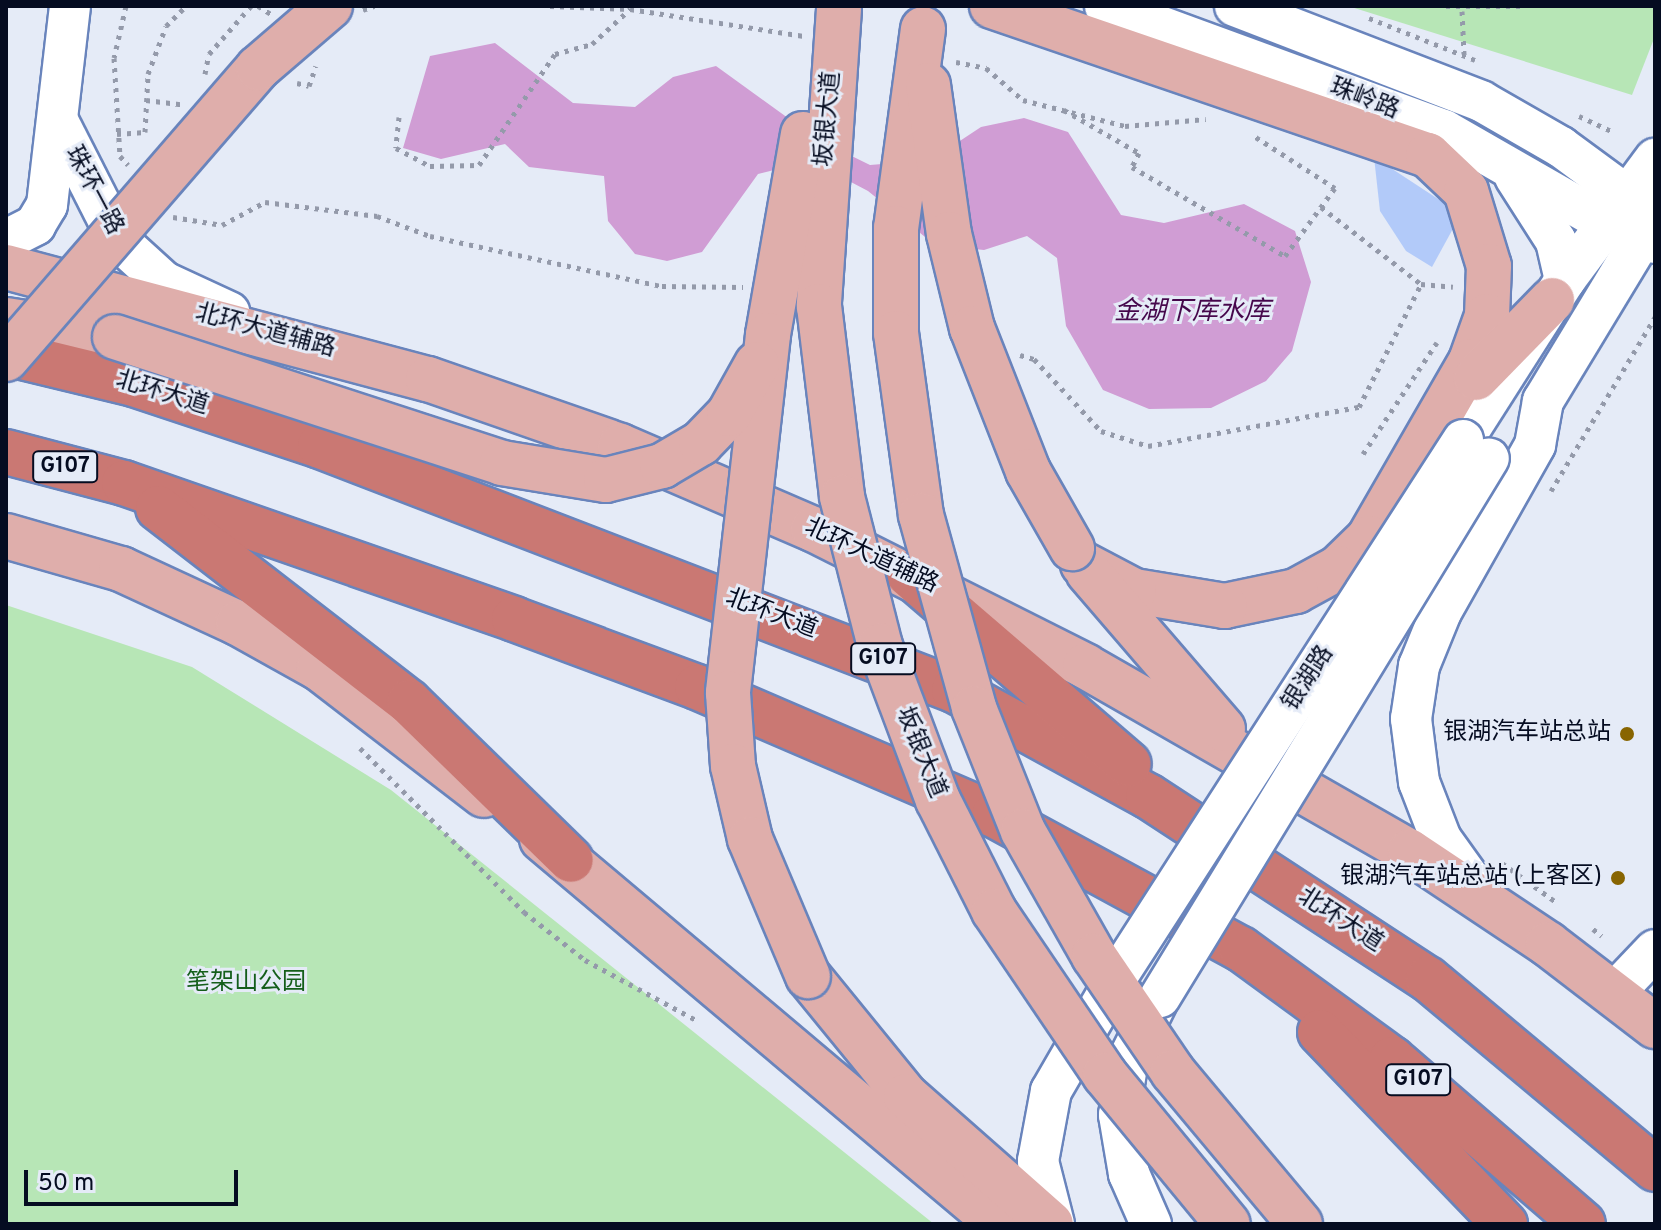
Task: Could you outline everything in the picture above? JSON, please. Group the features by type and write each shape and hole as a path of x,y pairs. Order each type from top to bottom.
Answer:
{"highway":[{"name":"北环大道","path":"6,353 226,413 819,633 968,697 1216,838 1506,1038 1655,1169"},
{"name":"G107","path":"6,452 124,483 514,619 825,740 994,815 1241,949 1392,1059 1583,1224"},
{"path":"124,483 409,702 571,860"},
{"path":"908,574 1216,838"},
{"path":"1241,949 1505,1224"}],"main road":[{"path":"6,359 258,68 330,6"},
{"path":"992,6 1387,138 1450,171 1478,216 1490,289 1461,445"},
{"name":"坂银大道","path":"768,335 797,162 839,9 819,306 832,444 880,646 938,800 994,911 1105,1075 1228,1224"},
{"path":"1251,760 1128,625 1078,556 1022,457 972,328 949,234 923,29 896,228 896,333 921,515 974,708 1023,831 1087,944 1173,1072 1300,1224"},
{"name":"北环大道辅路","path":"6,267 305,342 620,446 908,574 1251,760 1489,905 1614,993 1655,1026"},
{"path":"1078,556 1134,591 1201,605 1247,605 1296,591 1338,568 1461,445 1511,335 1559,290"},
{"path":"6,304 502,463 606,480 662,466 701,443 744,391 768,335"},
{"path":"6,320 98,332"},
{"path":"768,335 733,622 729,728 753,851 808,976 897,1086 1052,1224"},
{"path":"6,536 172,590 319,668 571,860 999,1224"}],"street":[{"name":"珠环一路","path":"6,240 35,225 47,205 58,121 57,74 70,6"},
{"name":"珠岭路","path":"1105,6 1444,130 1504,164 1643,227"},
{"name":"珠岭路","path":"1235,6 1481,101 1643,227"},
{"name":"珠环一路","path":"58,121 103,217 145,267 183,292 305,342"},
{"path":"1489,905 1427,810 1413,748 1414,692 1441,612 1535,445 1543,401 1643,227 1655,159"},
{"path":"1504,164 1539,207 1559,290 1643,227"},
{"path":"1151,1224 1129,1174 1119,1115 1133,1044 1461,445 1543,401"},
{"name":"银湖路","path":"1052,1224 1038,1161 1051,1091 1120,972 1461,445"},
{"path":"1614,993 1655,950"}],"path":[{"path":"126,6 114,58 117,134 145,132 146,100 166,26 186,6"},
{"path":"204,80 209,54 251,6"},
{"path":"1446,6 1462,11 1524,6"},
{"path":"399,117 396,148 430,166 479,165 555,54 592,44 630,9"},
{"path":"1462,11 1464,54"},
{"path":"146,100 199,107"},
{"path":"1211,118 1125,126 1064,110 1139,153 1132,167 1285,256 1335,188 1239,126"},
{"path":"265,202 377,216"},
{"path":"1321,207 1421,284 1463,288"},
{"path":"1359,407 1421,284"},
{"path":"1542,507 1655,317"},
{"path":"1363,454 1442,334"},
{"path":"355,743 524,912 585,960 708,1028"},
{"path":"1495,858 1564,908"},
{"path":"1589,927 1602,936"}],"green space":[{"path":"1348,6 1655,6 1655,36 1632,95"},
{"name":"笔架山公园","path":"6,605 192,667 391,790 934,1224 6,1224"}],"water":[{"name":"金湖下库水库","path":"495,43 573,103 635,107 673,77 716,66 817,139 870,165 931,160 981,127 1024,118 1068,132 1121,215 1164,223 1244,204 1295,231 1311,282 1292,351 1266,381 1211,408 1149,409 1103,390 1066,326 1057,258 1027,236 984,250 935,245 868,191 811,161 758,174 702,252 667,261 635,254 608,221 604,176 529,167 505,144 441,159 403,148 430,56"}],"building":[{"path":"1374,157 1461,214 1432,267 1406,251 1380,211"}],"place":[{"name":"银湖汽车站总站","path":"1627,734"},
{"name":"银湖汽车站总站 (上客区)","path":"1618,878"}]}
